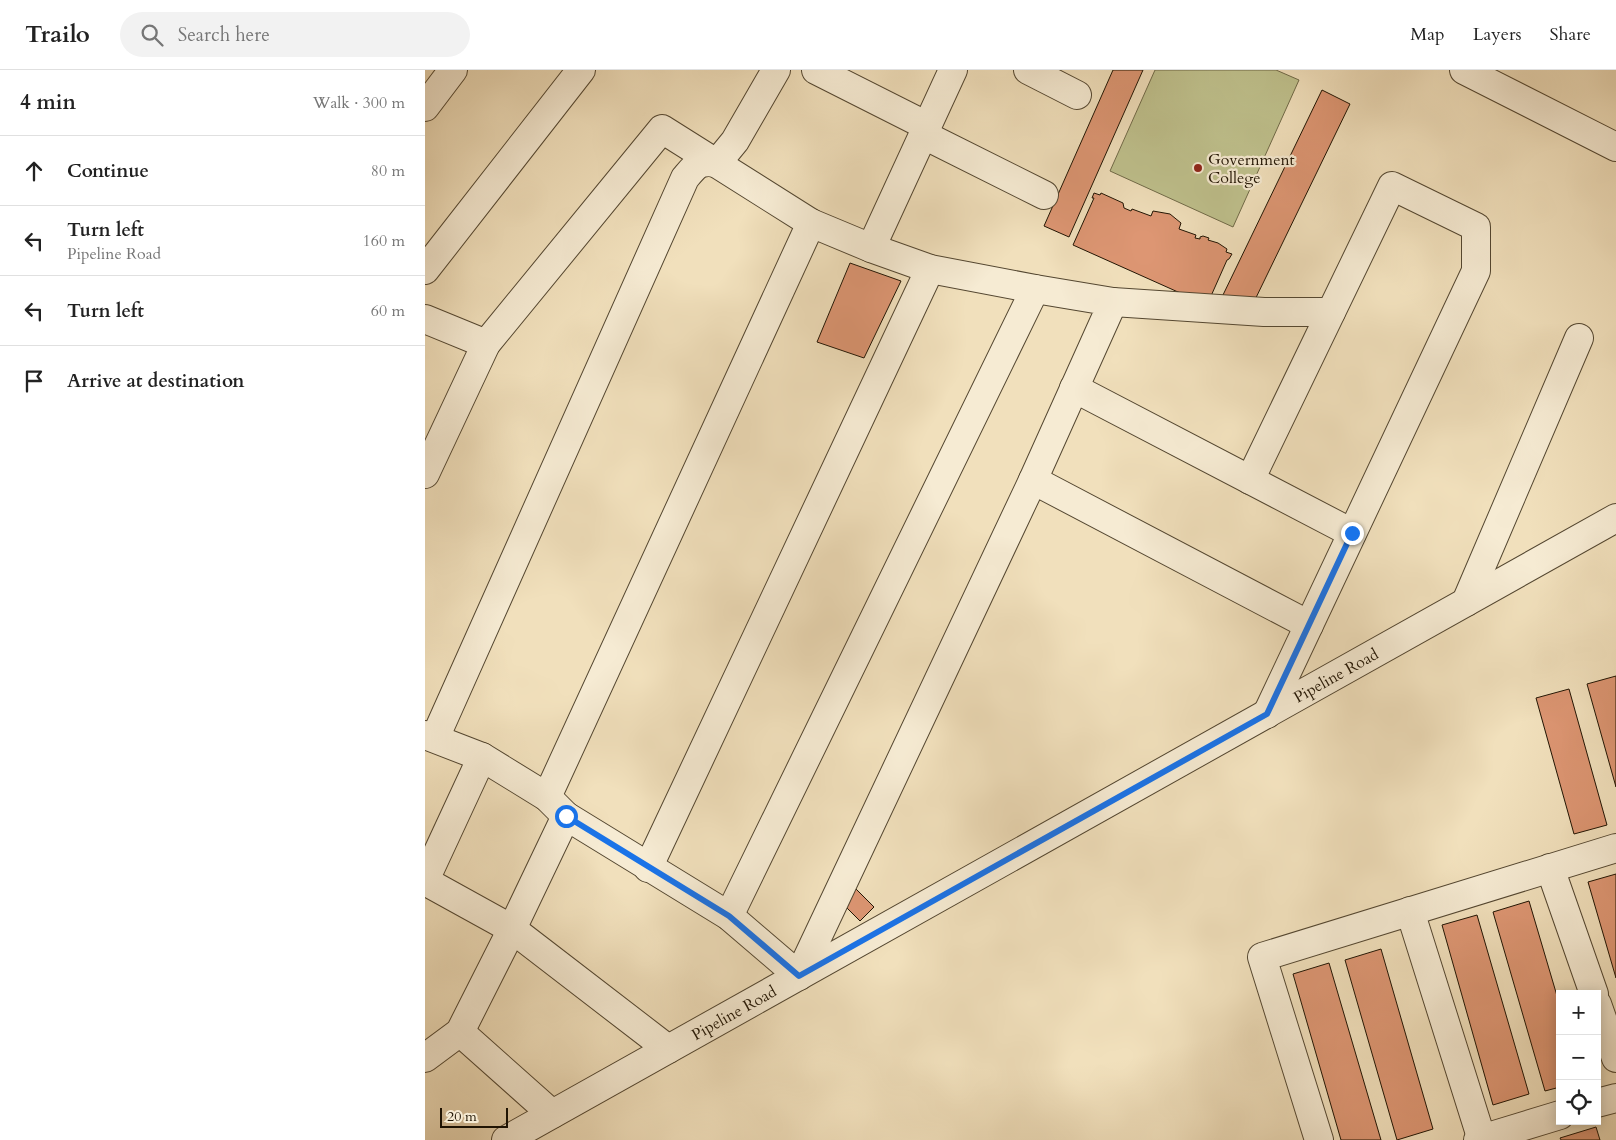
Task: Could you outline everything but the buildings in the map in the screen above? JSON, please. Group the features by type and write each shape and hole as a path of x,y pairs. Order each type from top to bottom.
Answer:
{"street":[{"path":"425,107 453,70"},
{"path":"425,270 581,70"},
{"path":"717,163 735,141 776,70"},
{"path":"815,70 1043,195"},
{"path":"871,248 953,70"},
{"path":"1028,70 1077,95"},
{"path":"1464,70 1616,147"},
{"path":"425,474 486,344 662,129 811,224 930,269 1035,290 1113,302 1264,312 1331,312"},
{"path":"717,163 706,161 696,165 685,178 430,736 482,757 547,797 566,816 729,916 799,976 1033,480 1113,302"},
{"path":"1250,480 1392,186 1476,227 1477,271 1267,714"},
{"path":"547,797 811,224"},
{"path":"648,868 930,269"},
{"path":"729,916 1035,290"},
{"path":"425,319 486,344"},
{"path":"1467,602 1579,338"},
{"path":"1074,388 1352,533"},
{"path":"1033,480 1309,624"},
{"name":"Pipeline Road","path":"506,1140 1616,518"},
{"path":"482,757 425,881 512,929 668,1049"},
{"path":"425,1058 460,1032 566,816"},
{"path":"1319,1140 1262,957 1616,848"},
{"path":"1550,868 1593,990"},
{"path":"1410,911 1481,1140 1556,1116"},
{"path":"1601,1015 1616,1058"},
{"path":"460,1032 552,1114"},
{"path":"1601,1102 1616,1098"}],"green space":[{"path":"1155,70 1276,70 1299,80 1233,227 1110,171"}],"place":[{"name":"Government College","path":"1198,168"}],"route":[{"path":"566,816 729,916 799,976 1267,714 1352,533"}]}
